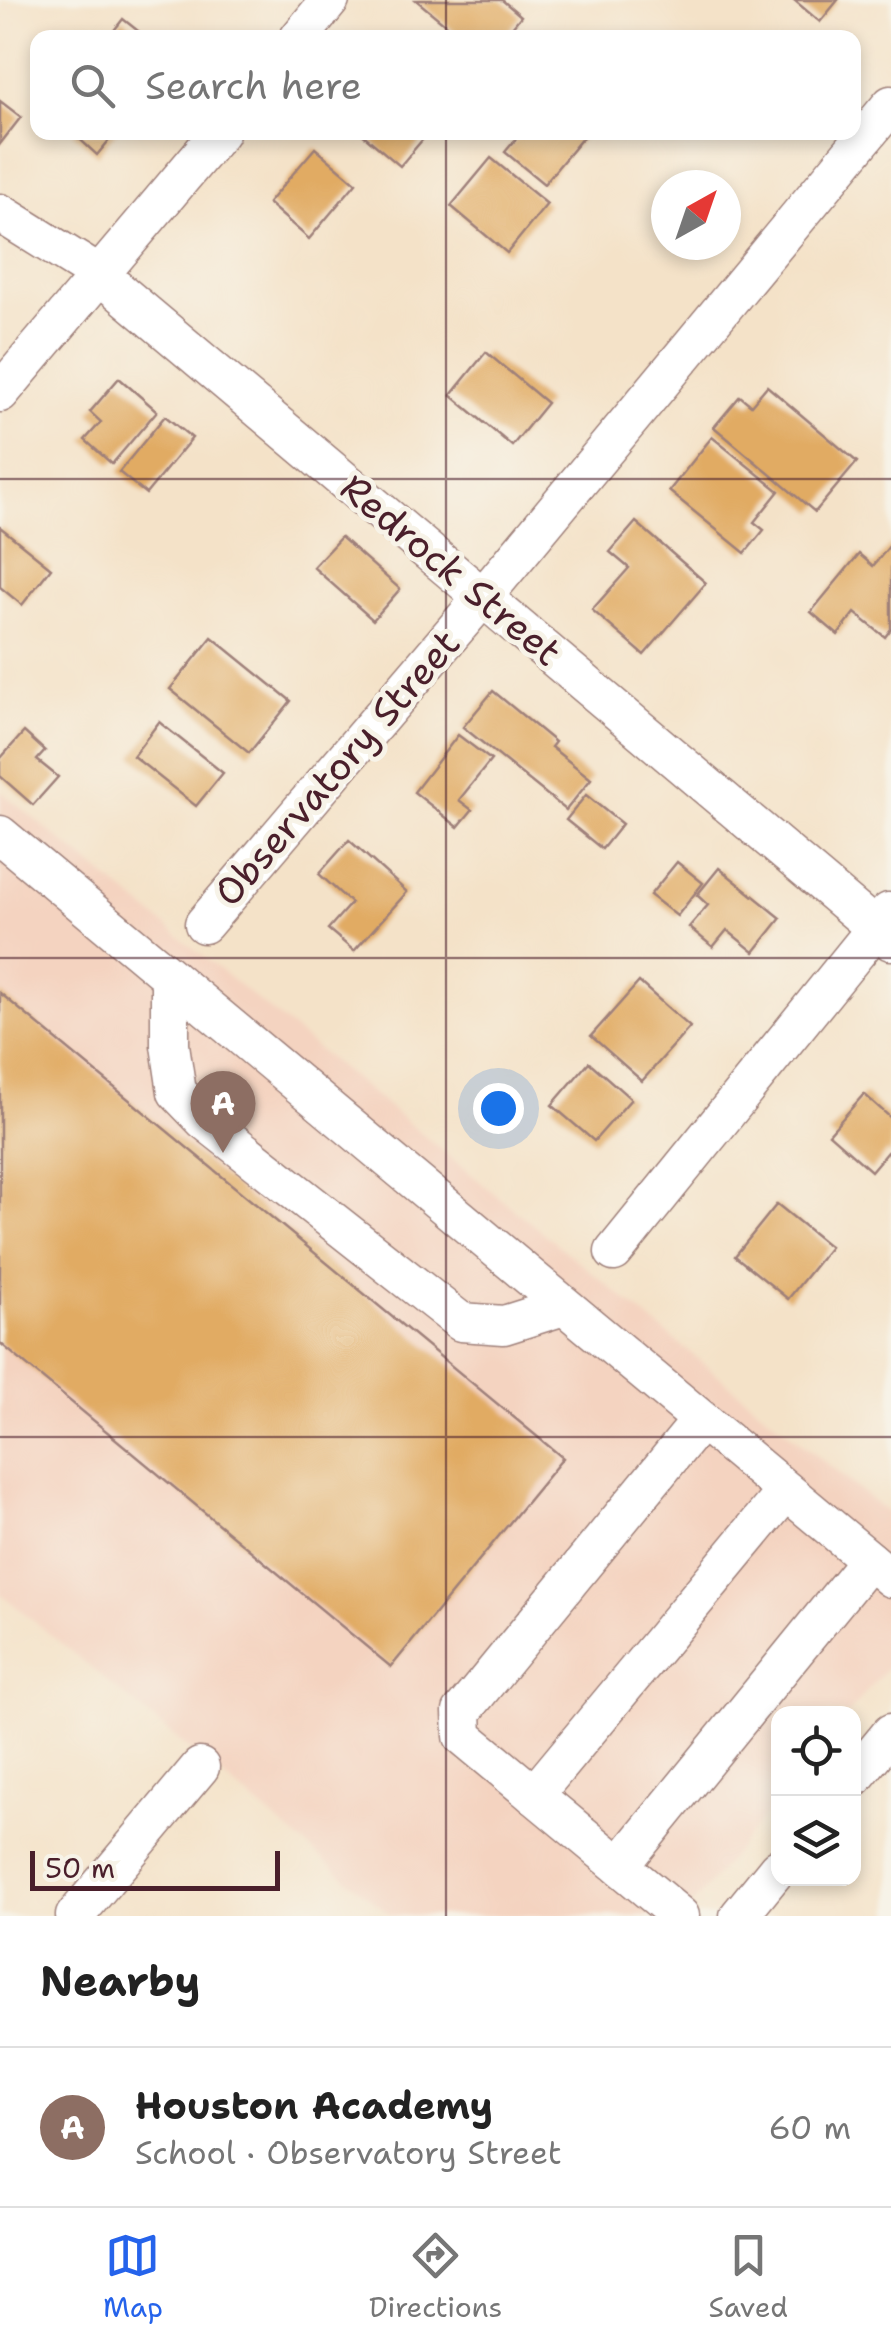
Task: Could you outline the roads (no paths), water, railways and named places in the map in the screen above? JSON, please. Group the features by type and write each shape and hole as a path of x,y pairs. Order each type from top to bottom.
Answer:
{"street":[{"path":"306,30 330,0"},
{"name":"Observatory Street","path":"204,924 483,597 891,105"},
{"path":"0,393 213,140"},
{"name":"Redrock Street","path":"0,213 101,276 483,597 886,926"},
{"path":"0,835 880,1569 620,1866"},
{"path":"614,1252 886,926"},
{"path":"170,977 170,1045 177,1092 204,1120 461,1322 504,1324 564,1306"},
{"path":"680,1916 462,1736 462,1712 701,1420"},
{"path":"534,1796 786,1491"},
{"path":"861,1769 891,1733"},
{"path":"75,1916 200,1767"},
{"path":"738,1916 771,1876"}],"place":[{"name":"Houston Academy","path":"223,1153"}]}
